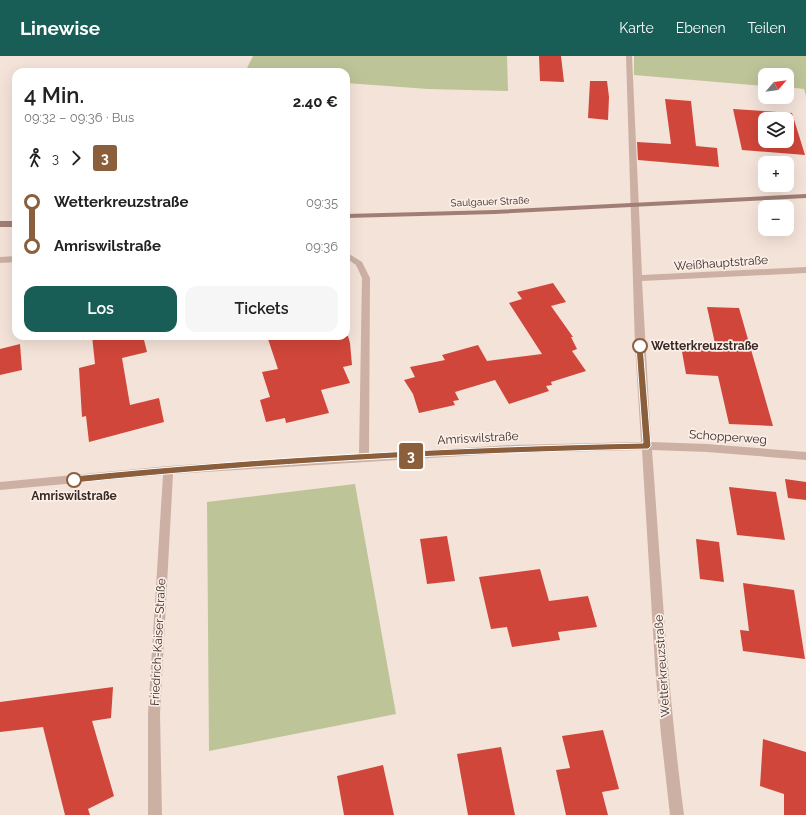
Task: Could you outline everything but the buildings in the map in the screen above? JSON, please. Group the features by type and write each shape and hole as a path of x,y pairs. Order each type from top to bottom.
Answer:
{"main road":[{"name":"Saulgauer Straße","path":"350,216 495,212 806,196"},
{"path":"0,224 12,224"}],"street":[{"path":"629,56 633,191 636,205"},
{"name":"Wetterkreuzstraße","path":"636,205 640,346 648,446 649,488 661,665 667,735 677,815"},
{"path":"350,256 356,259 364,269 366,278 364,459"},
{"path":"0,260 12,259"},
{"name":"Weißhauptstraße","path":"638,278 665,278 806,270"},
{"name":"Amriswilstraße","path":"0,486 168,470 510,449 648,446"},
{"name":"Schopperweg","path":"648,446 707,448 806,456"},
{"name":"Friedrich-Kaiser-Straße","path":"155,815 154,714 168,470"}],"green space":[{"path":"253,56 507,56 508,91 428,89 350,83 350,68 247,68"},
{"path":"634,56 806,56 806,96 804,89 794,88 794,68 758,68 758,85 634,75"},
{"path":"355,484 396,714 209,751 207,502"}],"bus line":[{"name":"3","path":"74,480 168,470 510,449 648,446 640,346"}],"place":[{"name":"Wetterkreuzstraße","path":"640,346"},
{"name":"Amriswilstraße","path":"74,480"}]}
